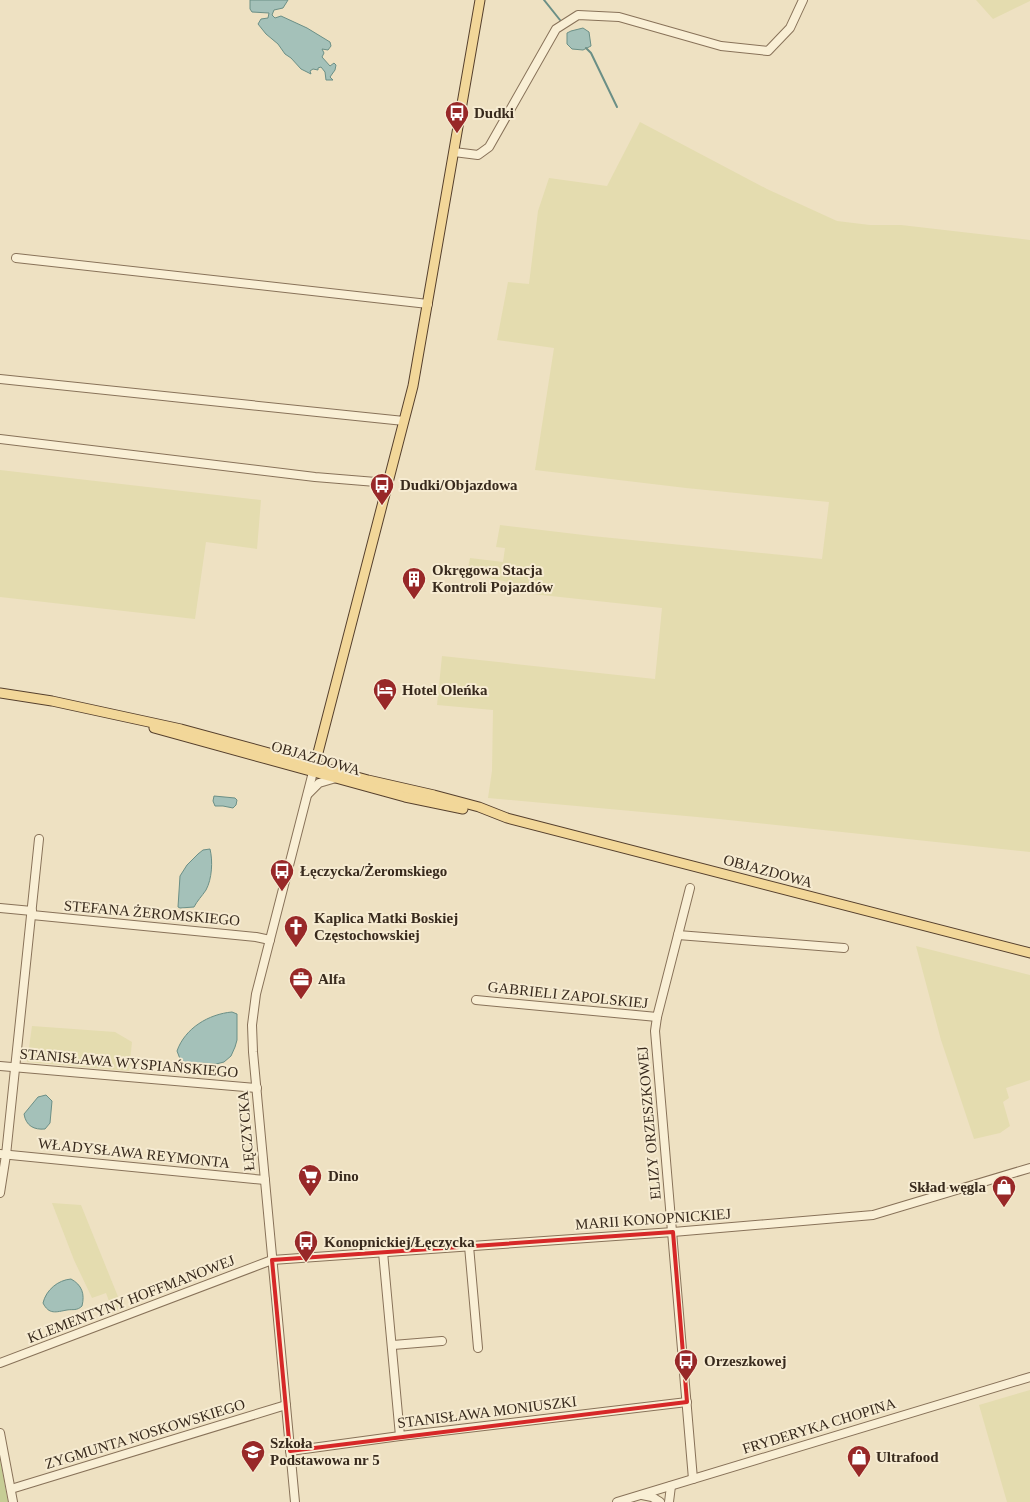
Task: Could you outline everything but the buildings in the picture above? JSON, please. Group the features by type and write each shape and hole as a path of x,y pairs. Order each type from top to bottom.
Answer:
{"main road":[{"path":"314,768 413,386 480,0"},
{"name":"OBJAZDOWA","path":"0,692 52,701 128,719 155,729 462,802 500,815"},
{"name":"OBJAZDOWA","path":"314,768 337,778 406,797 500,815 1030,953"}],"street":[{"path":"454,152 478,155 486,151 556,29 578,15 620,17 721,46 768,51 790,28 803,0"},
{"path":"16,258 428,304"},
{"path":"0,379 404,421"},
{"path":"0,439 314,477 388,483"},
{"name":"ŁĘCZYCKA","path":"295,1502 256,1088 252,1025 256,994 314,768"},
{"path":"306,796 319,784 337,778"},
{"path":"0,1193 39,839"},
{"name":"ELIZY ORZESZKOWEJ","path":"690,888 655,1031 693,1479"},
{"name":"STEFANA ŻEROMSKIEGO","path":"0,908 270,940"},
{"path":"678,935 844,948"},
{"name":"GABRIELI ZAPOLSKIEJ","path":"476,1000 657,1017"},
{"name":"STANISŁAWA WYSPIAŃSKIEGO","path":"0,1066 256,1088"},
{"name":"WŁADYSŁAWA REYMONTA","path":"3,1155 265,1180"},
{"name":"MARII KONOPNICKIEJ","path":"272,1260 873,1216 1030,1168"},
{"path":"469,1246 479,1348"},
{"path":"384,1252 400,1436"},
{"name":"KLEMENTYNY HOFFMANOWEJ","path":"0,1364 272,1260"},
{"path":"393,1345 442,1341"},
{"name":"FRYDERYKA CHOPINA","path":"617,1502 1030,1377"},
{"name":"STANISŁAWA MONIUSZKI","path":"290,1451 687,1402"},
{"name":"ZYGMUNTA NOSKOWSKIEGO","path":"11,1489 286,1405"},
{"path":"0,1433 13,1502"},
{"path":"669,1502 671,1486"},
{"path":"640,1495 652,1497 660,1502"}],"highlighted area":[{"path":"673,1232 687,1402 290,1451 272,1260"}],"shaded area":[{"path":"976,0 1030,0 1030,1 993,19"},
{"path":"640,122 767,189 837,221 870,225 901,225 1030,240 1030,852 719,819 488,798 492,771 493,710 437,705 442,656 655,679 662,608 523,593 522,585 467,573 470,558 503,562 505,548 496,547 500,525 822,559 829,502 686,488 535,470 554,348 497,340 508,282 529,284 538,211 549,178 607,186"},
{"path":"0,470 261,500 257,549 206,542 195,619 0,597"},
{"path":"916,946 1030,975 1030,1080 1006,1088 1009,1098 1003,1102 1010,1126 1000,1133 974,1139 941,1040"},
{"path":"32,1026 115,1032 132,1042 129,1071 27,1062"},
{"path":"52,1203 81,1205 123,1309 113,1312 106,1293 92,1298 74,1260"},
{"path":"1030,1390 1030,1502 1007,1502 979,1405"}],"green space":[{"path":"0,1459 8,1502 0,1502"}],"water":[{"path":"250,0 288,0 283,8 274,10 272,15 275,18 281,16 307,28 330,42 331,46 328,50 322,49 324,53 322,57 330,66 334,63 336,65 330,77 333,80 326,80 325,72 321,67 318,70 313,69 310,71 311,74 301,69 285,54 258,24 261,19 268,18 269,13 252,12"},
{"path":"583,28 589,32 591,46 583,50 572,49 567,44 567,33"},
{"path":"214,796 235,798 237,800 236,805 233,808 215,806"},
{"path":"210,849 210,881 206,890 194,907 178,907 180,876 187,865 198,854 203,850"},
{"path":"232,1012 237,1014 237,1040 231,1056 224,1062 216,1064 201,1063 186,1067 182,1064 177,1051 186,1035 207,1019"},
{"path":"46,1095 52,1101 50,1123 45,1129 37,1129 27,1122 24,1114 38,1097"},
{"path":"71,1279 82,1290 82,1306 77,1309 50,1311 43,1303 47,1294 57,1284"}],"waterway":[{"path":"544,0 560,20"},
{"path":"586,48 591,53 617,107"}],"place":[{"name":"Dudki","path":"457,134"},
{"name":"Dudki/Objazdowa","path":"382,506"},
{"name":"Okręgowa Stacja Kontroli Pojazdów","path":"414,600"},
{"name":"Hotel Oleńka","path":"385,711"},
{"name":"Łęczycka/Żeromskiego","path":"282,892"},
{"name":"Kaplica Matki Boskiej Częstochowskiej","path":"296,948"},
{"name":"Alfa","path":"301,1000"},
{"name":"Dino","path":"310,1197"},
{"name":"Skład węgla","path":"1004,1208"},
{"name":"Konopnickiej/Łęczycka","path":"306,1263"},
{"name":"Orzeszkowej","path":"686,1382"},
{"name":"Szkoła Podstawowa nr 5","path":"253,1473"},
{"name":"Ultrafood","path":"859,1478"}]}
